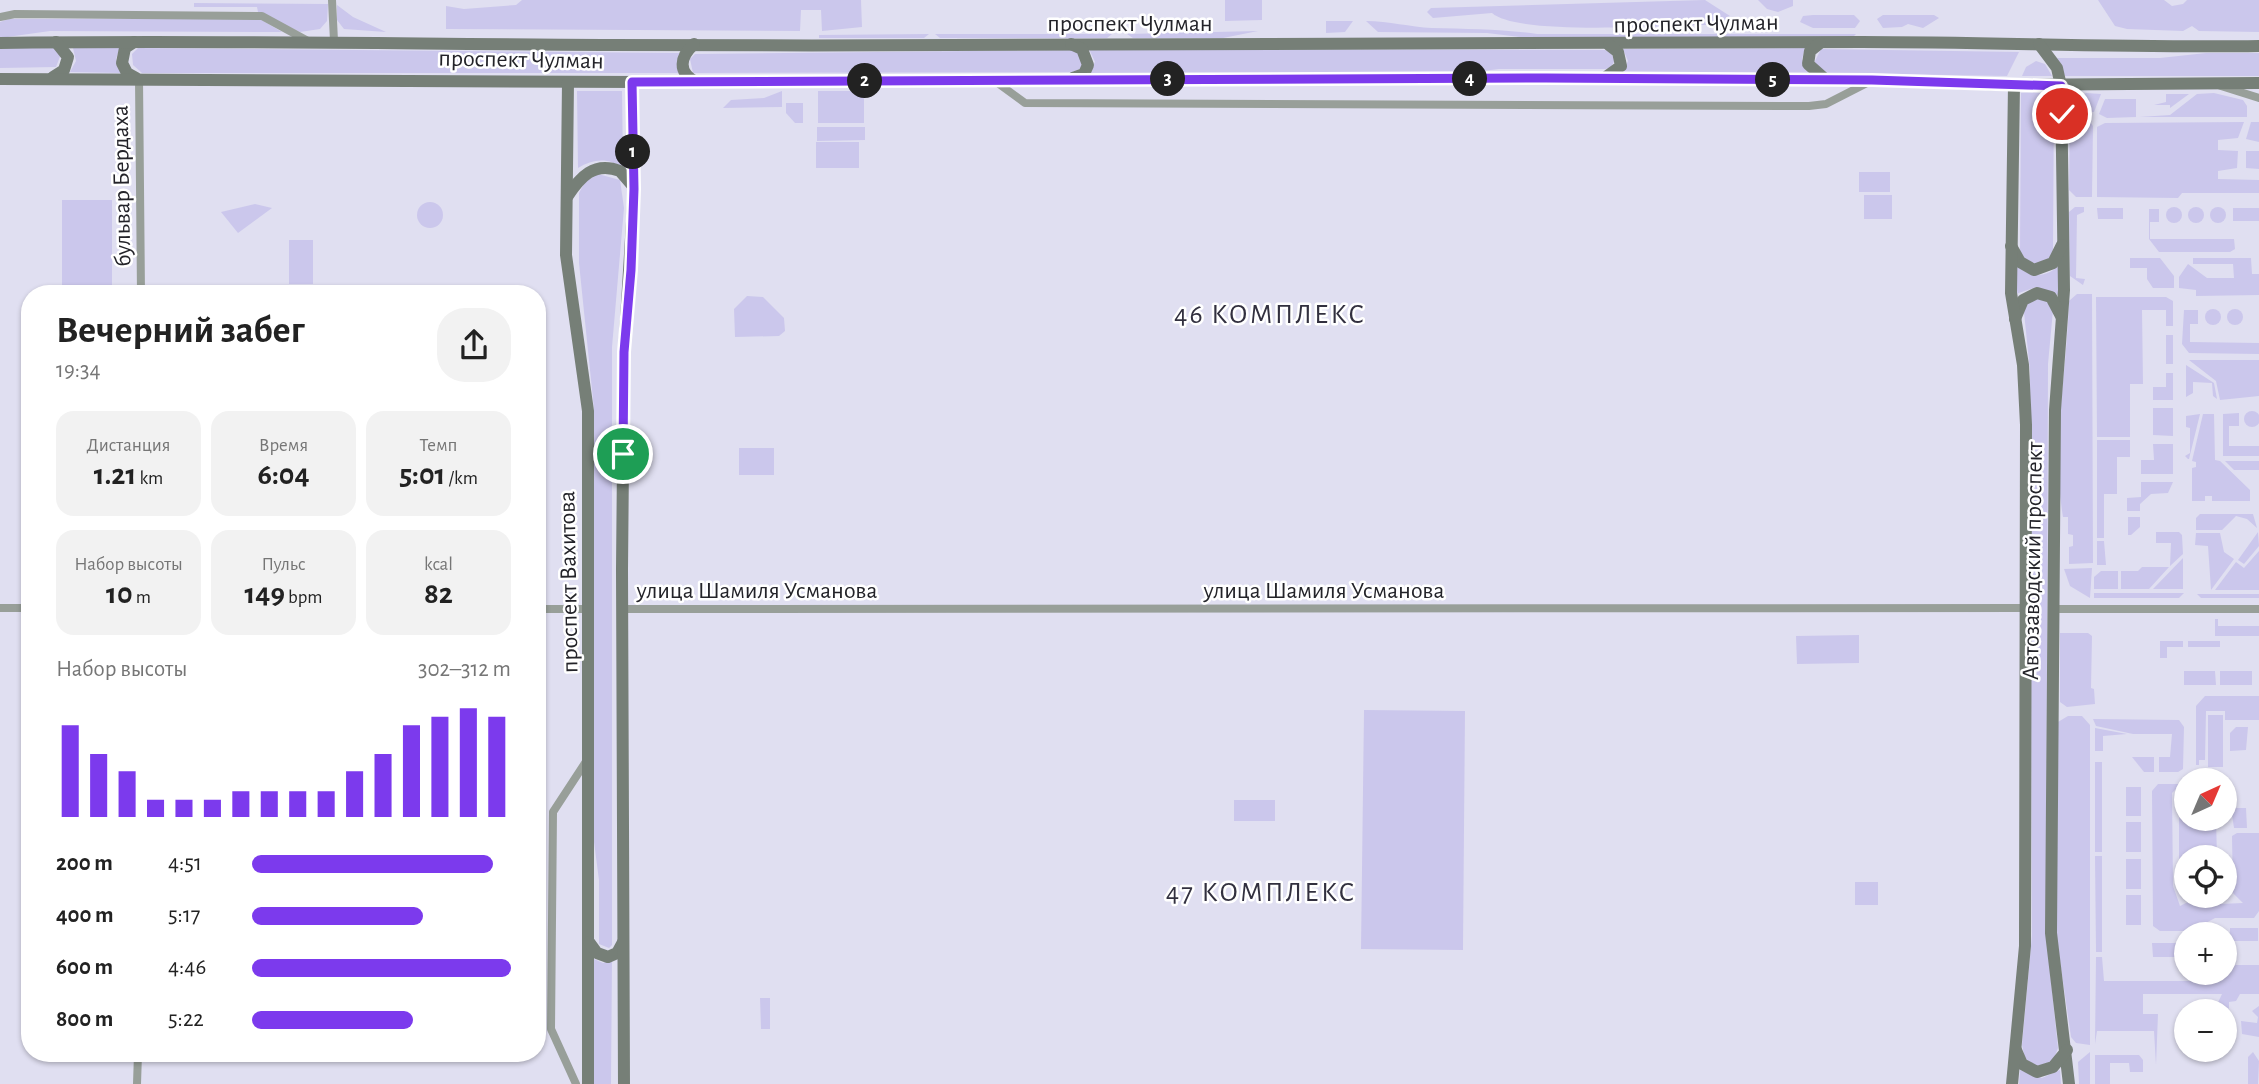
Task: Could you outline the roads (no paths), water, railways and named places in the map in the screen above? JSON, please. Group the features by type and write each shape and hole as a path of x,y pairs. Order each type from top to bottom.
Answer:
{"main road":[{"path":"49,79 64,70 68,63 66,52 56,42"},
{"path":"135,42 125,48 122,63 127,73 138,79"},
{"name":"проспект Чулман","path":"0,43 1821,43 2039,44 2119,48 2259,47"},
{"path":"1070,43 1082,49 1088,65 1084,74 1073,78"},
{"path":"1821,43 1810,51 1808,64 1826,80"},
{"path":"694,44 686,52 682,67 687,77 696,82"},
{"name":"Автозаводский проспект","path":"2039,44 2057,68 2061,86 2063,243 2062,320 2055,410 2051,933 2069,1084"},
{"path":"1603,79 1620,66 1618,52 1609,45"},
{"name":"проспект Чулман","path":"0,79 568,82 995,81 1073,78 1603,79 1872,80 2061,86 2259,83"},
{"name":"проспект Вахитова","path":"568,82 566,255 588,411 588,1084"},
{"path":"624,1084 624,352 634,189 632,82"},
{"name":"Автозаводский проспект","path":"2012,1084 2025,946 2026,425 2023,365 2011,293 2014,85"},
{"path":"566,198 582,176 597,168 620,172 634,189"},
{"path":"2010,246 2026,267 2041,270 2053,263 2063,243"},
{"path":"2015,319 2023,300 2037,293 2051,297 2062,320"},
{"path":"589,941 597,953 608,957 617,953 624,940"},
{"path":"2015,1046 2022,1064 2037,1072 2053,1067 2067,1050"}],"street":[{"path":"332,0 334,41"},
{"path":"0,17 15,13 262,16 308,41"},
{"name":"бульвар Бердаха","path":"138,79 141,285"},
{"path":"995,81 1025,103 1809,106 1826,104 1872,80"},
{"path":"2211,83 2259,98"},
{"path":"0,608 21,608"},
{"name":"улица Шамиля Усманова","path":"622,609 2025,608"},
{"path":"546,609 590,609"},
{"path":"2053,609 2259,609"},
{"path":"576,1084 551,1029 553,812 590,754"},
{"path":"138,1062 138,1084"}],"district":[{"name":"46 КОМПЛЕКС","path":"1270,313"},
{"name":"47 КОМПЛЕКС","path":"1261,891"}]}
